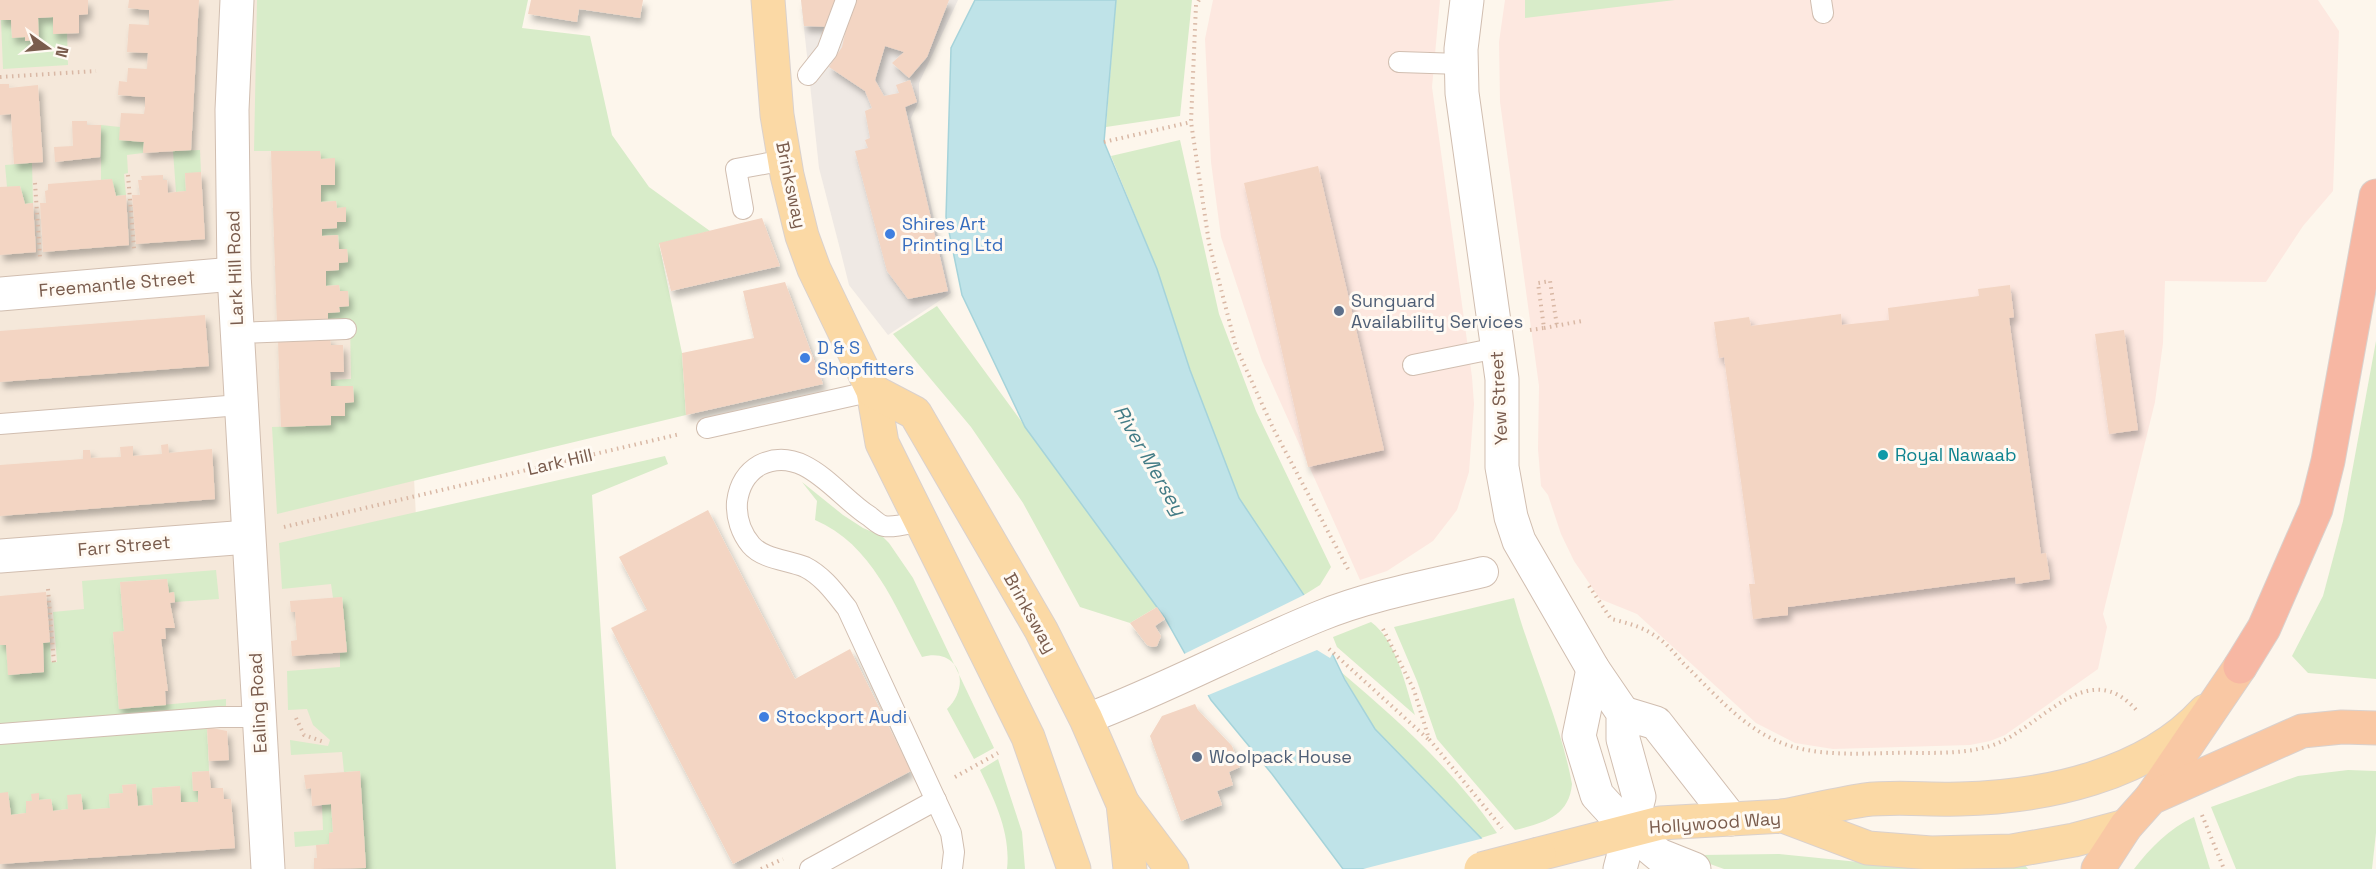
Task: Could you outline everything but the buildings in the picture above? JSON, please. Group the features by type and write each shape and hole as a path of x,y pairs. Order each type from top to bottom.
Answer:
{"highway":[{"path":"2098,869 2126,826 2151,798 2264,628 2316,509 2328,461 2376,196"},
{"path":"2151,798 2302,731 2342,727 2376,728"}],"main road":[{"name":"Brinksway","path":"768,0 774,77 785,160 802,236 814,269 873,391 882,442 1028,737 1070,865"},
{"name":"Brinksway","path":"873,391 915,413 1041,630 1086,719 1123,804 1130,869"},
{"path":"1783,816 1865,800 1994,797 2055,787 2102,774 2156,750 2200,716 2231,679"},
{"path":"1123,804 1172,869"},
{"name":"Hollywood Way","path":"1481,869 1660,823 1783,816 1868,848 1931,854 2012,851 2074,840 2126,826"}],"street":[{"name":"Lark Hill Road","path":"237,0 232,110 234,274 248,537"},
{"name":"Yew Street","path":"1467,0 1461,64 1462,93 1510,340 1502,379 1502,467 1511,517 1519,541 1593,669 1623,713"},
{"name":"Freemantle Street","path":"0,294 234,274"},
{"name":"Farr Street","path":"0,556 248,537"},
{"name":"Ealing Road","path":"248,537 268,869"},
{"path":"1086,719 1188,677 1321,615 1366,601 1483,572"},
{"path":"1593,669 1579,736 1597,795 1630,831 1659,855 1694,869"},
{"path":"1620,869 1639,797 1623,739 1623,713 1656,723 1731,819"}],"lane":[{"path":"774,77 814,78 846,0"},
{"path":"1399,62 1461,64"},
{"path":"743,209 736,169 785,160"},
{"path":"237,333 346,329"},
{"path":"1413,365 1510,340"},
{"path":"707,428 873,391"},
{"path":"0,424 240,405"},
{"path":"921,521 884,526 859,510 802,463 789,460 765,463 746,476 737,500 739,524 751,546 806,568 829,585 848,608 951,833 954,852 952,869"},
{"path":"0,734 219,717 259,717"},
{"path":"810,869 936,800"}],"path":[{"path":"1199,0 1196,5 1191,122 1209,243 1236,347 1317,516 1395,648 1414,690 1429,739"},
{"path":"0,77 96,71"},
{"path":"1104,142 1191,122"},
{"path":"128,175 136,283"},
{"path":"35,183 42,290"},
{"path":"1544,328 1538,283 1550,281 1557,326"},
{"path":"1510,340 1544,328 1582,321"},
{"name":"Lark Hill","path":"248,537 707,428"},
{"path":"45,553 54,663"},
{"path":"1582,576 1611,619 1638,626 1659,638 1729,708 1776,741 1804,750 1839,753 1953,752 1993,745 2023,729 2072,695 2092,690 2112,692 2128,700 2138,712"},
{"path":"1333,652 1429,739 1505,831"},
{"path":"2202,815 2224,869"}],"shaded area":[{"path":"0,0 267,0 441,134 412,439 434,869 0,869"},
{"path":"801,0 958,0 919,83 919,101 911,118 951,293 888,335 849,285 819,168"},
{"path":"1213,0 1440,0 1432,87 1472,377 1474,404 1469,472 1457,510 1433,541 1387,571 1360,580 1262,361 1221,237 1211,162 1205,39"},
{"path":"1505,0 2318,0 2339,31 2333,191 2303,226 2266,282 2165,281 2163,343 2155,402 2103,614 2107,627 2098,669 2005,735 1990,741 1970,745 1833,749 1795,743 1756,723 1637,614 1600,599 1574,561 1561,534 1548,495 1541,486 1538,449 1539,386 1500,102 1499,42"}],"green space":[{"path":"257,0 528,0 522,28 590,36 612,135 649,187 710,231 659,244 682,353 686,415 277,514 272,427 331,425 331,416 345,403 354,402 353,386 331,386 331,380 351,379 350,321 328,321 328,313 340,312 339,307 349,306 348,291 340,291 339,285 326,286 326,271 339,270 339,263 347,262 347,249 339,249 338,235 322,236 322,229 337,228 337,222 346,222 337,208 336,201 321,202 321,185 335,159 321,159 320,151 254,151"},
{"path":"1116,0 1192,0 1180,116 1106,127"},
{"path":"1525,0 1675,0 1525,18"},
{"path":"53,17 53,34 67,33 68,65 3,69 1,20 11,20 12,37 25,37 25,41 38,18"},
{"path":"101,125 120,127 120,140 144,142 143,153 127,155 128,173 124,174 126,195 116,196 111,179 101,180"},
{"path":"1180,140 1219,314 1256,411 1331,567 1320,585 1304,595 1239,498 1190,370 1157,269 1111,156"},
{"path":"200,150 201,172 185,174 186,191 176,192 173,151"},
{"path":"32,163 33,203 25,204 20,186 7,187 5,165"},
{"path":"937,306 1157,607 1130,623 1080,607 1023,503 971,427 893,334"},
{"path":"2376,341 2376,679 2308,673 2292,656 2323,596 2343,521"},
{"path":"665,456 668,464 592,495 616,869 352,869 366,868 360,771 344,772 342,752 291,755 290,740 328,746 330,740 313,725 307,709 288,710 287,671 340,667 340,653 347,652 342,597 333,598 331,584 282,589 279,543"},
{"path":"802,482 843,515 863,528 882,536 889,543 913,578 955,666 945,658 935,655 922,657 880,578 867,560 852,544 815,520 817,501"},
{"path":"216,570 219,599 175,602 174,592 169,593 167,579 120,582 124,631 113,633 119,709 226,699 226,708 0,727 0,645 6,645 9,675 44,672 43,643 50,642 51,662 57,662 53,612 84,609 82,581"},
{"path":"1514,598 1553,713 1572,784 1566,804 1553,817 1515,830 1437,739 1417,681 1394,627"},
{"path":"1371,622 1380,630 1394,652 1415,715 1337,647 1333,637"},
{"path":"1341,672 1425,748 1463,789 1497,833 1481,838 1375,729"},
{"path":"958,673 994,748 974,759 947,709 959,689"},
{"path":"207,727 209,771 192,772 193,791 198,791 198,802 181,802 180,786 152,788 153,805 138,806 136,784 122,785 123,793 109,794 110,808 83,810 81,794 68,809 53,811 51,799 39,800 39,793 32,801 26,802 26,813 11,815 8,793 0,793 0,742"},
{"path":"998,759 1022,832 1025,869 1007,869 1007,843 1001,818 980,770"},
{"path":"2348,770 2376,771 2376,833 2372,869 2236,869 2211,807 2298,776"},
{"path":"331,804 333,832 329,833 329,844 295,847 294,832 323,830 322,805"},
{"path":"2194,817 2210,869 2134,869 2161,839"},
{"path":"1779,854 1928,869 1724,869 1699,860 1700,855"},
{"path":"2024,864 2028,869 1928,869"}],"water":[{"name":"River Mersey","path":"975,0 1116,0 1104,142 1157,269 1190,370 1239,498 1304,595 1345,680 1375,729 1481,838 1502,869 1343,869 1272,774 1211,700 1165,618 1025,427 962,295 946,217 951,48"}],"pier":[{"path":"1306,594 1334,651 1330,658 1317,650 1206,696 1182,655"},
{"path":"1484,838 1505,869 1363,869"}],"place":[{"name":"Shires Art Printing Ltd","path":"890,234"},
{"name":"Sunguard Availability Services","path":"1339,311"},
{"name":"D & S Shopfitters","path":"805,358"},
{"name":"Royal Nawaab","path":"1883,455"},
{"name":"Stockport Audi","path":"764,717"},
{"name":"Woolpack House","path":"1197,757"}]}
